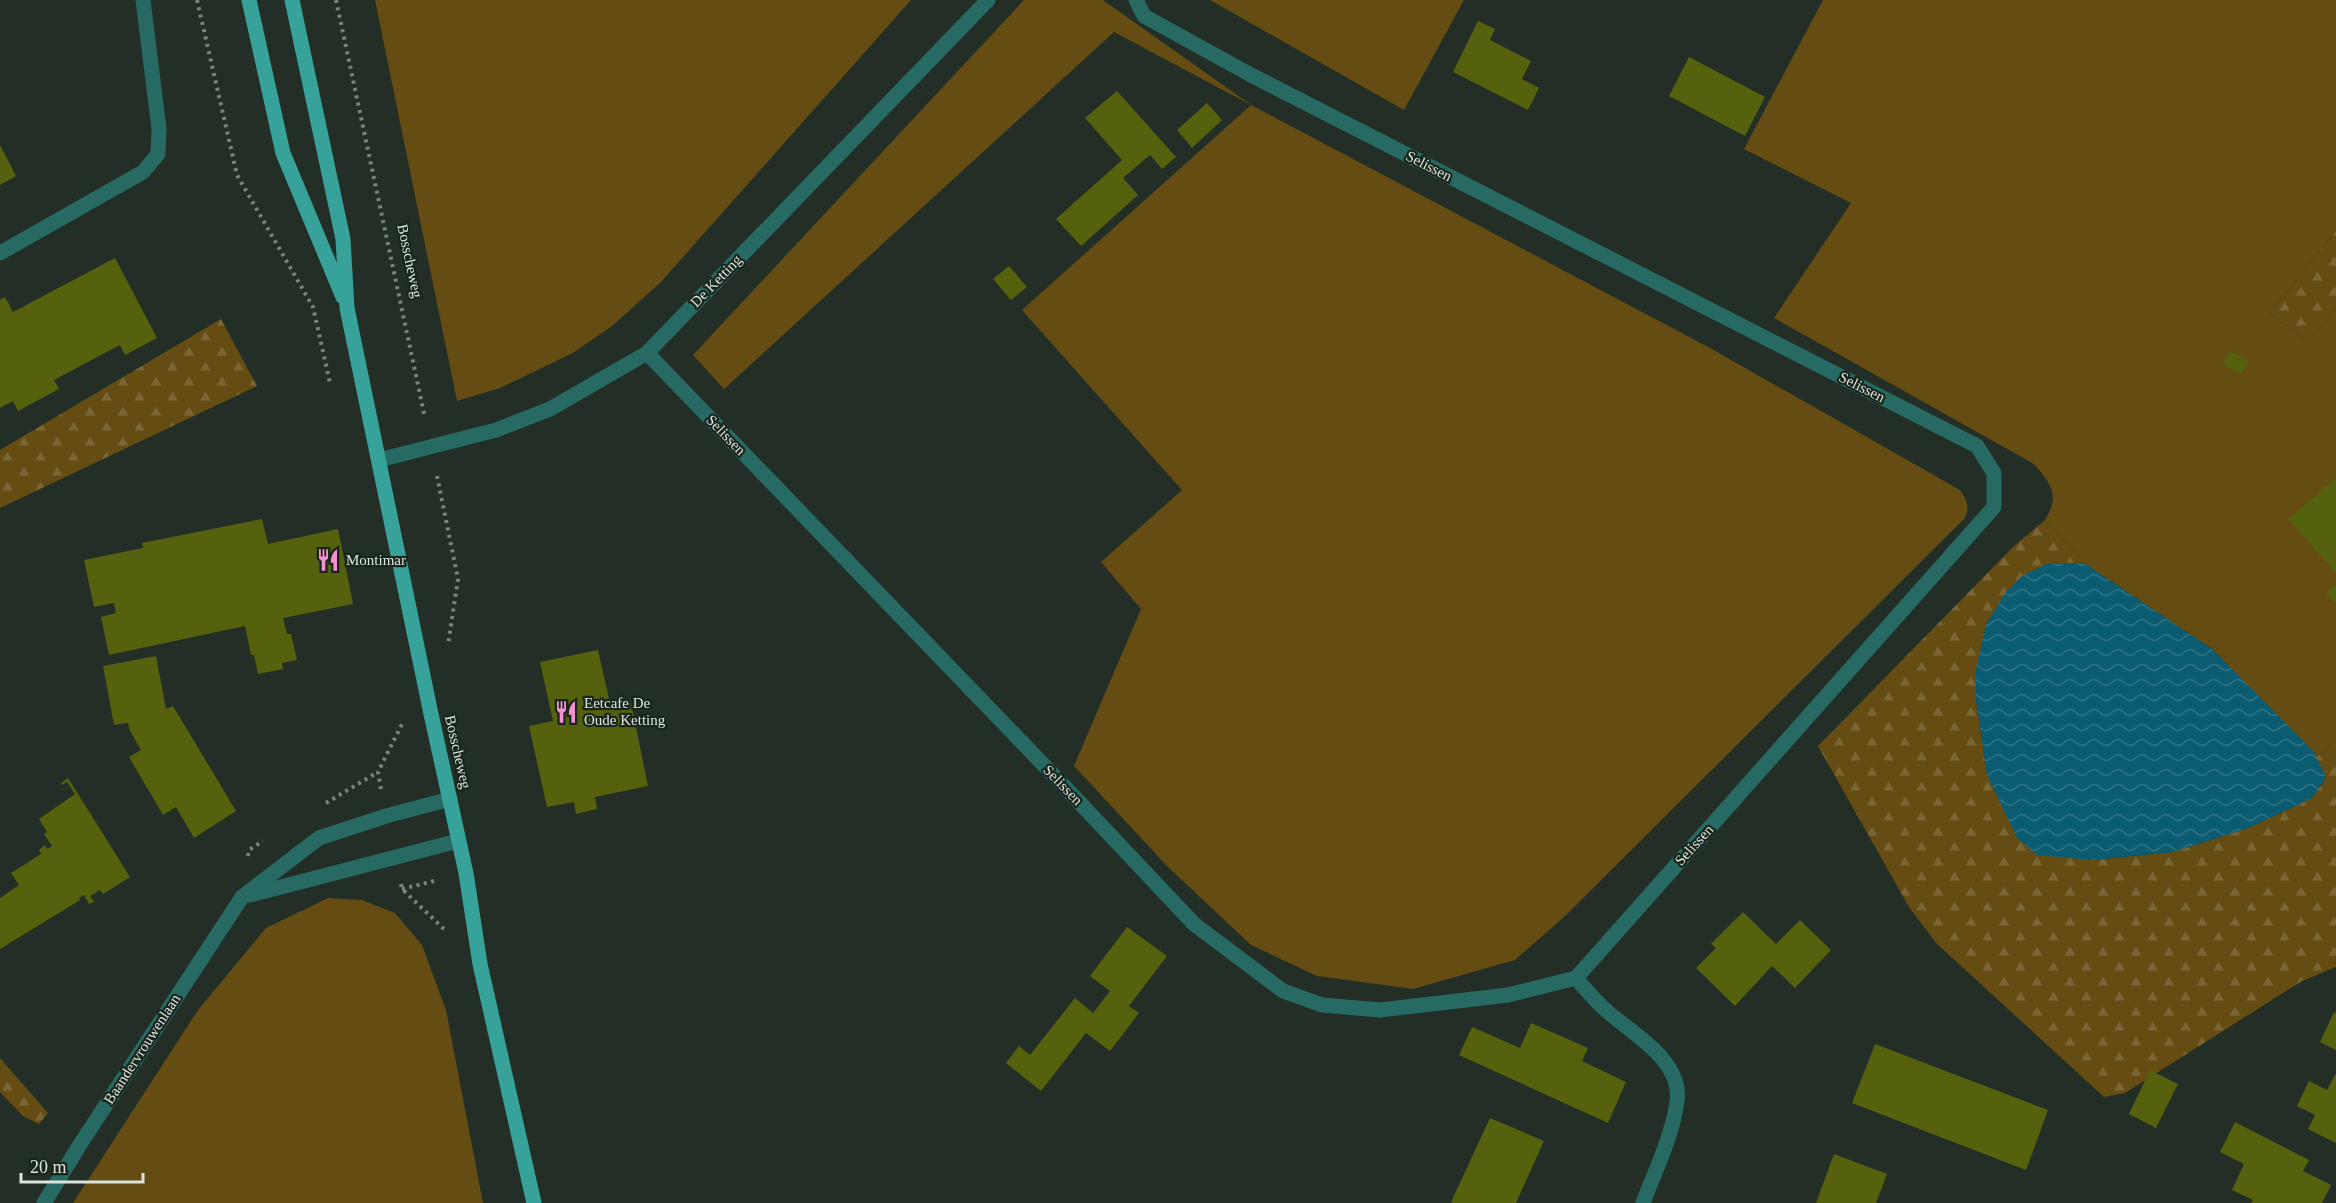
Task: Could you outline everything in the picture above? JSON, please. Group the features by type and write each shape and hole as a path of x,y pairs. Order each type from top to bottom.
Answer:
{"main road":[{"name":"Bosscheweg","path":"249,0 283,153 347,308"},
{"name":"Bosscheweg","path":"292,0 343,238 347,308 466,873 480,964 534,1203"}],"street":[{"path":"0,253 143,172 158,154 159,129 143,0"},
{"name":"De Ketting","path":"379,460 496,430 550,409 647,353 988,0"},
{"name":"Selissen","path":"647,353 1194,924 1283,991 1322,1005 1380,1010 1509,995 1576,978 1994,507 1994,473 1977,446 1251,75 1144,16 1136,0"},
{"name":"Baandervrouwenlaan","path":"44,1203 242,897 319,838 386,816 450,799"},
{"path":"242,897 458,841"},
{"path":"1576,978 1605,1010 1656,1052 1674,1074 1678,1101 1669,1133 1643,1203"}],"path":[{"path":"197,0 237,175 313,307 331,387"},
{"name":"Bosscheweg","path":"336,0 458,579 448,647"}],"green space":[{"path":"375,0 911,0 660,283 612,326 573,353 500,388 457,401"},
{"path":"1024,0 1103,0 1251,105 1114,32 724,389 693,355"},
{"path":"1210,0 1464,0 1404,110"},
{"path":"1823,0 2336,0 2336,231 2270,313 2308,342 2336,309 2336,744 2316,757 2212,649 2084,563 2045,520 2052,503 2052,490 2034,464 1774,318 1851,203 1744,149"},
{"path":"1251,105 1710,348 1960,490 1967,503 1965,518 1564,917 1515,960 1413,989 1317,976 1251,945 1168,867 1074,766 1141,609 1101,562 1182,490 1022,310"},
{"path":"2336,231 2336,309 2308,342 2270,313"},
{"path":"221,319 257,386 0,508 0,450"},
{"path":"2045,520 2084,563 2047,564 1976,669 1976,700 1987,775 2092,860 2173,852 2248,828 2312,798 2326,778 2316,757 2336,744 2336,967 2302,981 2125,1093 2104,1097 1936,943 1909,907 1818,746 2014,546"},
{"path":"328,898 362,900 395,913 422,945 446,1010 483,1203 73,1203 198,1010 266,928"},
{"path":"0,1058 48,1113 39,1124 23,1116 0,1092"}],"water":[{"path":"2084,563 2212,649 2314,752 2326,778 2312,798 2248,828 2173,852 2092,860 2037,855 2017,838 1987,775 1976,699 1976,669 1986,624 2006,592 2022,576 2047,564"}],"building":[{"path":"1478,21 1495,29 1490,40 1531,61 1522,79 1539,88 1528,110 1453,72"},
{"path":"1689,57 1765,97 1745,136 1669,96"},
{"path":"1117,91 1176,157 1162,169 1150,155 1123,178 1138,195 1081,246 1056,219 1122,160 1085,118"},
{"path":"1207,103 1222,120 1192,148 1177,130"},
{"path":"0,145 16,176 0,185"},
{"path":"115,258 157,338 125,355 120,345 54,380 59,389 18,411 13,401 0,408 0,300 5,297 13,312"},
{"path":"1009,266 1027,287 1011,300 993,279"},
{"path":"2230,351 2249,361 2241,374 2223,365"},
{"path":"2336,478 2336,573 2288,519"},
{"path":"262,519 268,544 338,529 353,604 283,618 287,634 291,634 297,660 282,663 283,669 258,674 245,626 109,655 101,617 116,613 114,603 94,607 84,560 143,548 142,543"},
{"path":"2336,584 2336,604 2326,593"},
{"path":"598,650 611,708 631,703 648,786 595,797 597,809 576,814 574,802 547,807 529,726 553,721 540,662"},
{"path":"156,656 166,709 173,706 236,811 194,838 176,807 163,815 129,757 141,750 128,723 114,725 103,666"},
{"path":"68,778 130,877 103,894 100,890 90,896 94,902 89,904 84,895 79,898 80,900 0,949 0,898 19,885 11,873 41,854 39,850 45,845 47,849 52,846 44,834 47,832 39,819 75,794 67,782 62,785 61,783"},
{"path":"1743,912 1776,944 1800,920 1831,950 1795,988 1772,966 1735,1006 1696,968 1716,948 1711,944"},
{"path":"1127,927 1167,956 1129,1006 1139,1013 1110,1051 1086,1033 1041,1091 1006,1063 1019,1046 1030,1055 1075,998 1093,1013 1110,991 1090,976"},
{"path":"2334,1012 2336,1013 2336,1050 2320,1042"},
{"path":"1531,1023 1588,1048 1582,1061 1626,1082 1608,1123 1459,1055 1472,1027 1520,1048"},
{"path":"1875,1044 2048,1110 2026,1170 1852,1103"},
{"path":"2150,1070 2178,1084 2156,1128 2129,1114"},
{"path":"2336,1073 2336,1143 2308,1129 2315,1115 2297,1106 2309,1081 2327,1090"},
{"path":"1490,1118 1544,1141 1516,1203 1453,1203 1451,1202"},
{"path":"2235,1122 2309,1160 2303,1171 2331,1185 2322,1203 2251,1203 2253,1200 2232,1190 2244,1164 2220,1152"},
{"path":"1834,1154 1887,1174 1876,1203 1816,1203"}],"place":[{"name":"Montimar","path":"328,560"},
{"name":"Eetcafe De Oude Ketting","path":"566,712"}]}
